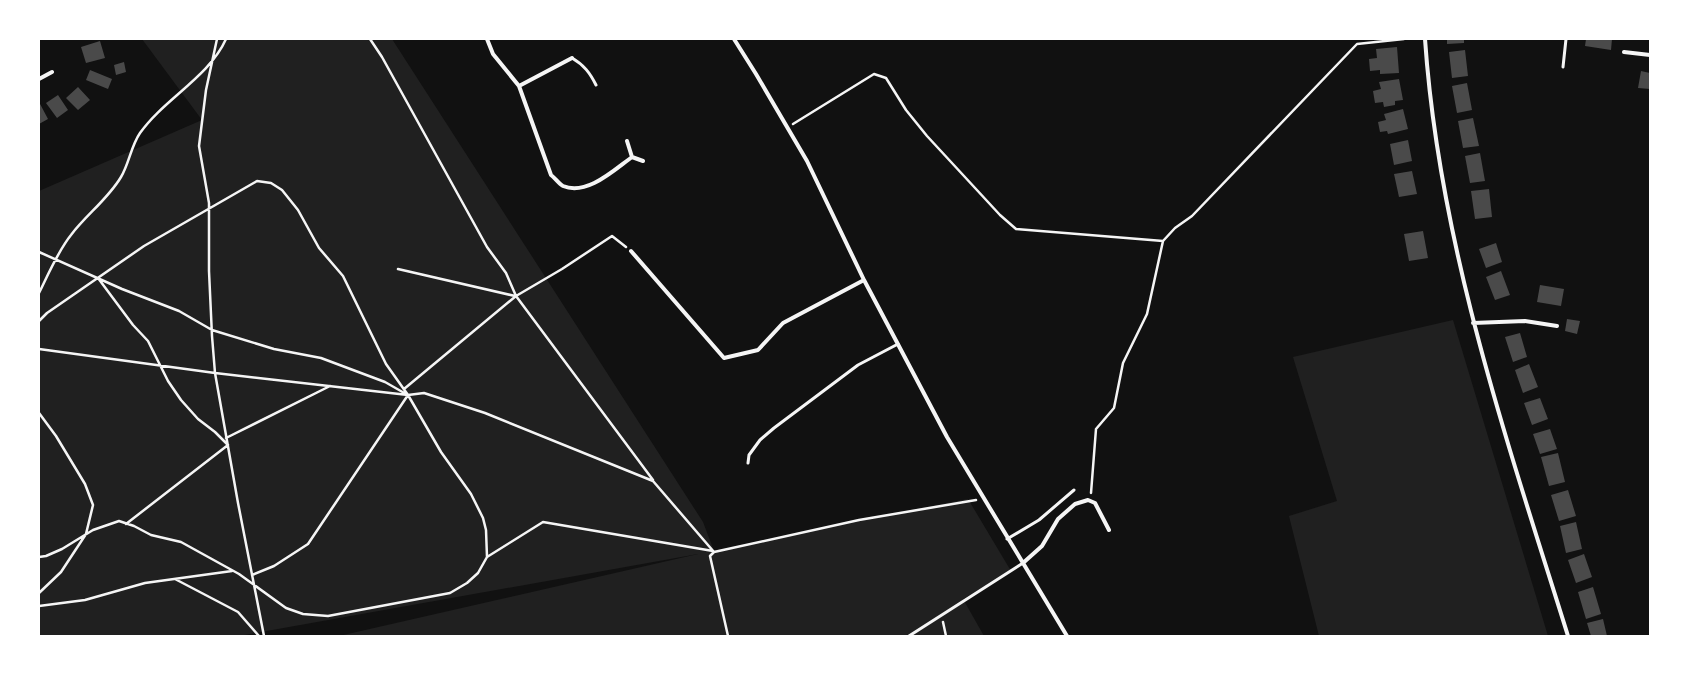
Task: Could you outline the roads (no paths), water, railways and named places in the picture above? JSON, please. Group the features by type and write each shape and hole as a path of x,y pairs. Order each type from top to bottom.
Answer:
{"street":[{"path":"487,39 493,54 519,86 551,175 562,185 577,188 595,183 632,157"},
{"path":"734,39 807,161 864,280 947,437 1007,539 1067,636"},
{"path":"1425,39 1427,78 1445,191 1473,323 1568,636"},
{"path":"1624,52 1650,55"},
{"path":"519,86 572,58"},
{"path":"39,79 52,72"},
{"path":"627,141 632,157"},
{"path":"632,157 643,161"},
{"path":"631,251 724,358 758,350 783,323 864,280"},
{"path":"1473,323 1525,321 1557,326"},
{"path":"1023,563 1042,546 1058,519 1075,504 1088,500 1095,503 1110,530"}],"lane":[{"path":"1563,67 1566,39"},
{"path":"572,58 580,62 586,68 591,74 596,85"},
{"path":"748,463 749,455 760,440 774,428 858,365 898,344"},
{"path":"1007,539 1039,520 1074,490"},
{"path":"909,636 941,614 1023,563"}]}
